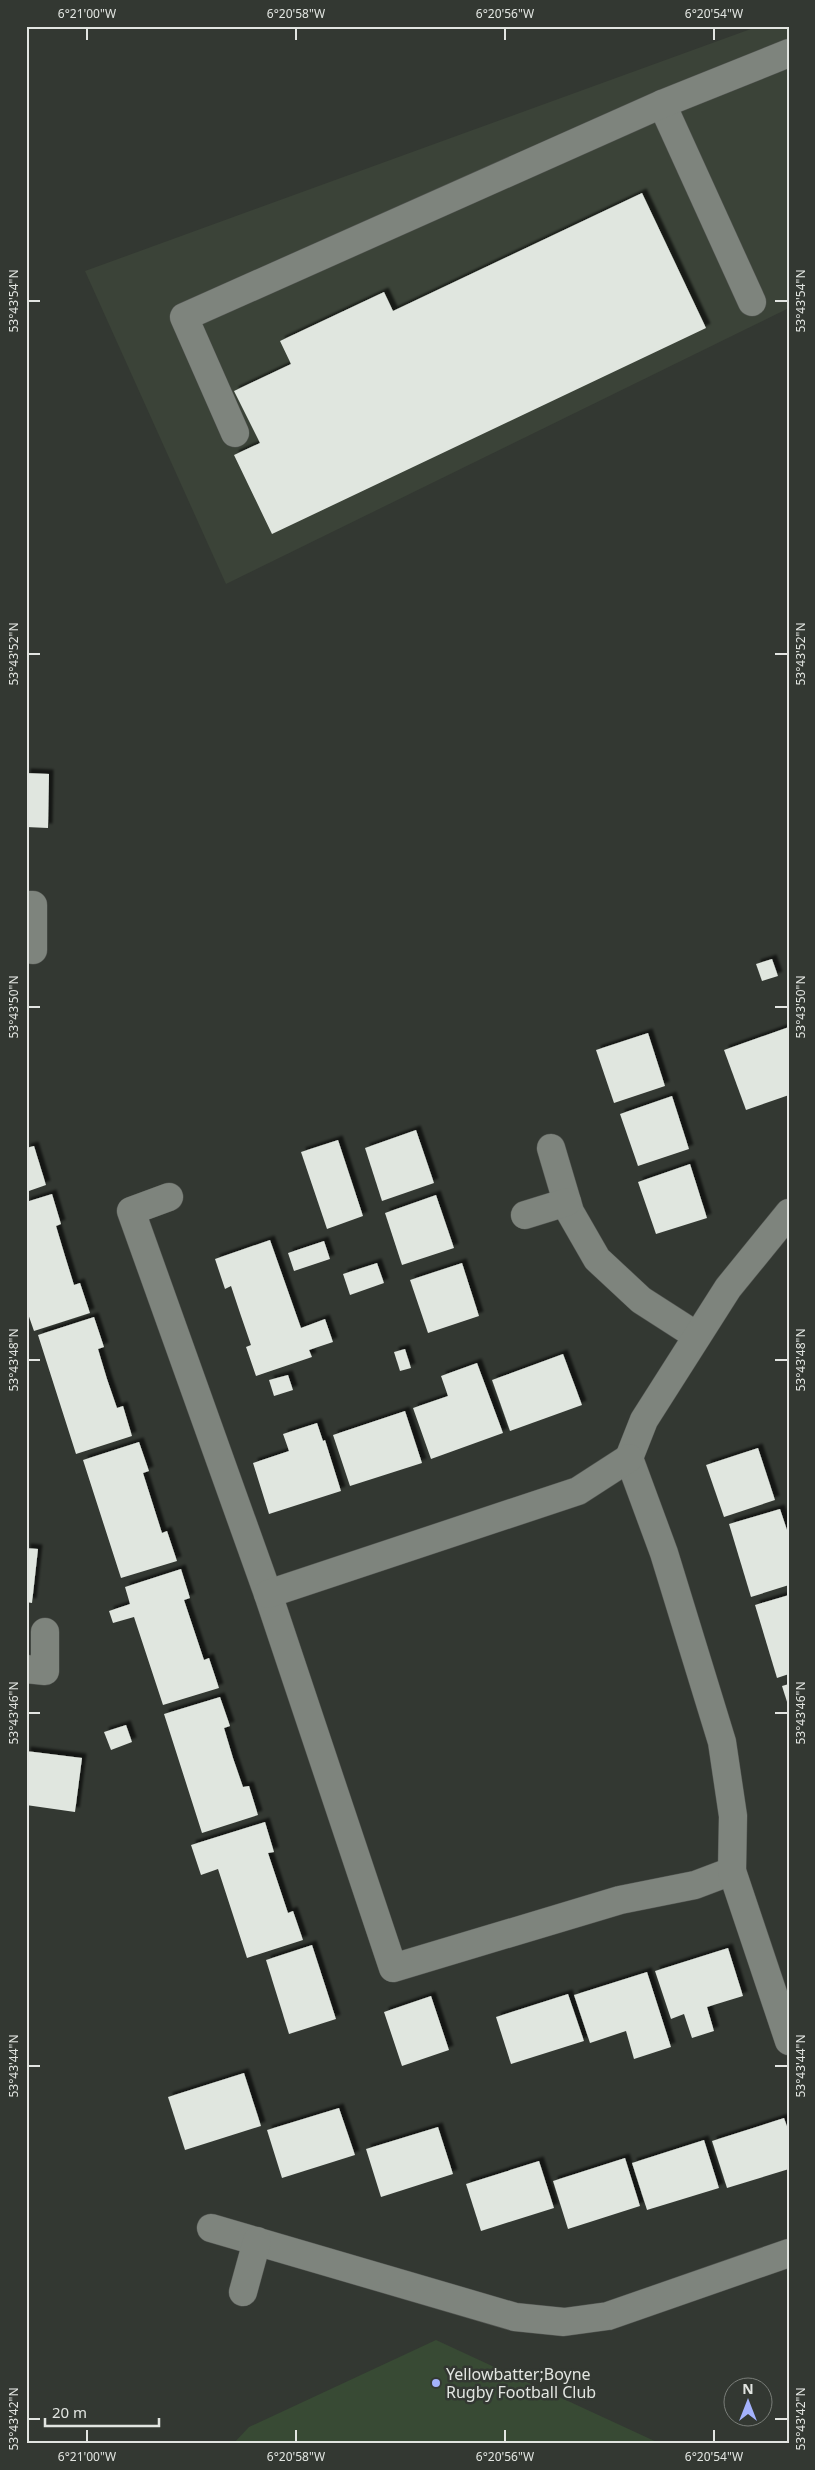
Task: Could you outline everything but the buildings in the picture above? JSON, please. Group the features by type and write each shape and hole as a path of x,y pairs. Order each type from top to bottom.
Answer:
{"street":[{"path":"235,433 184,317 662,104 789,53"},
{"path":"662,104 752,302"},
{"path":"26,905 33,905 33,950"},
{"path":"551,1148 570,1212 597,1259 641,1300 697,1336"},
{"path":"169,1197 131,1211 268,1594 393,1968 620,1900 695,1885 732,1871"},
{"path":"525,1214 567,1202"},
{"path":"268,1594 578,1491 629,1458 644,1420 728,1288 789,1212"},
{"path":"629,1458 664,1553 722,1742 733,1816 732,1871 789,2041"},
{"path":"26,1669 45,1671 45,1632"},
{"path":"211,2228 515,2317 564,2322 608,2316 789,2252"},
{"path":"243,2292 257,2241"}],"shaded area":[{"path":"759,26 789,26 789,308 226,584 85,271"}],"green space":[{"name":"Yellowbatter;Boyne Rugby Football Club","path":"436,2340 661,2444 233,2444 249,2427"}],"place":[{"name":"Yellowbatter;Boyne Rugby Football Club","path":"436,2383"}]}
